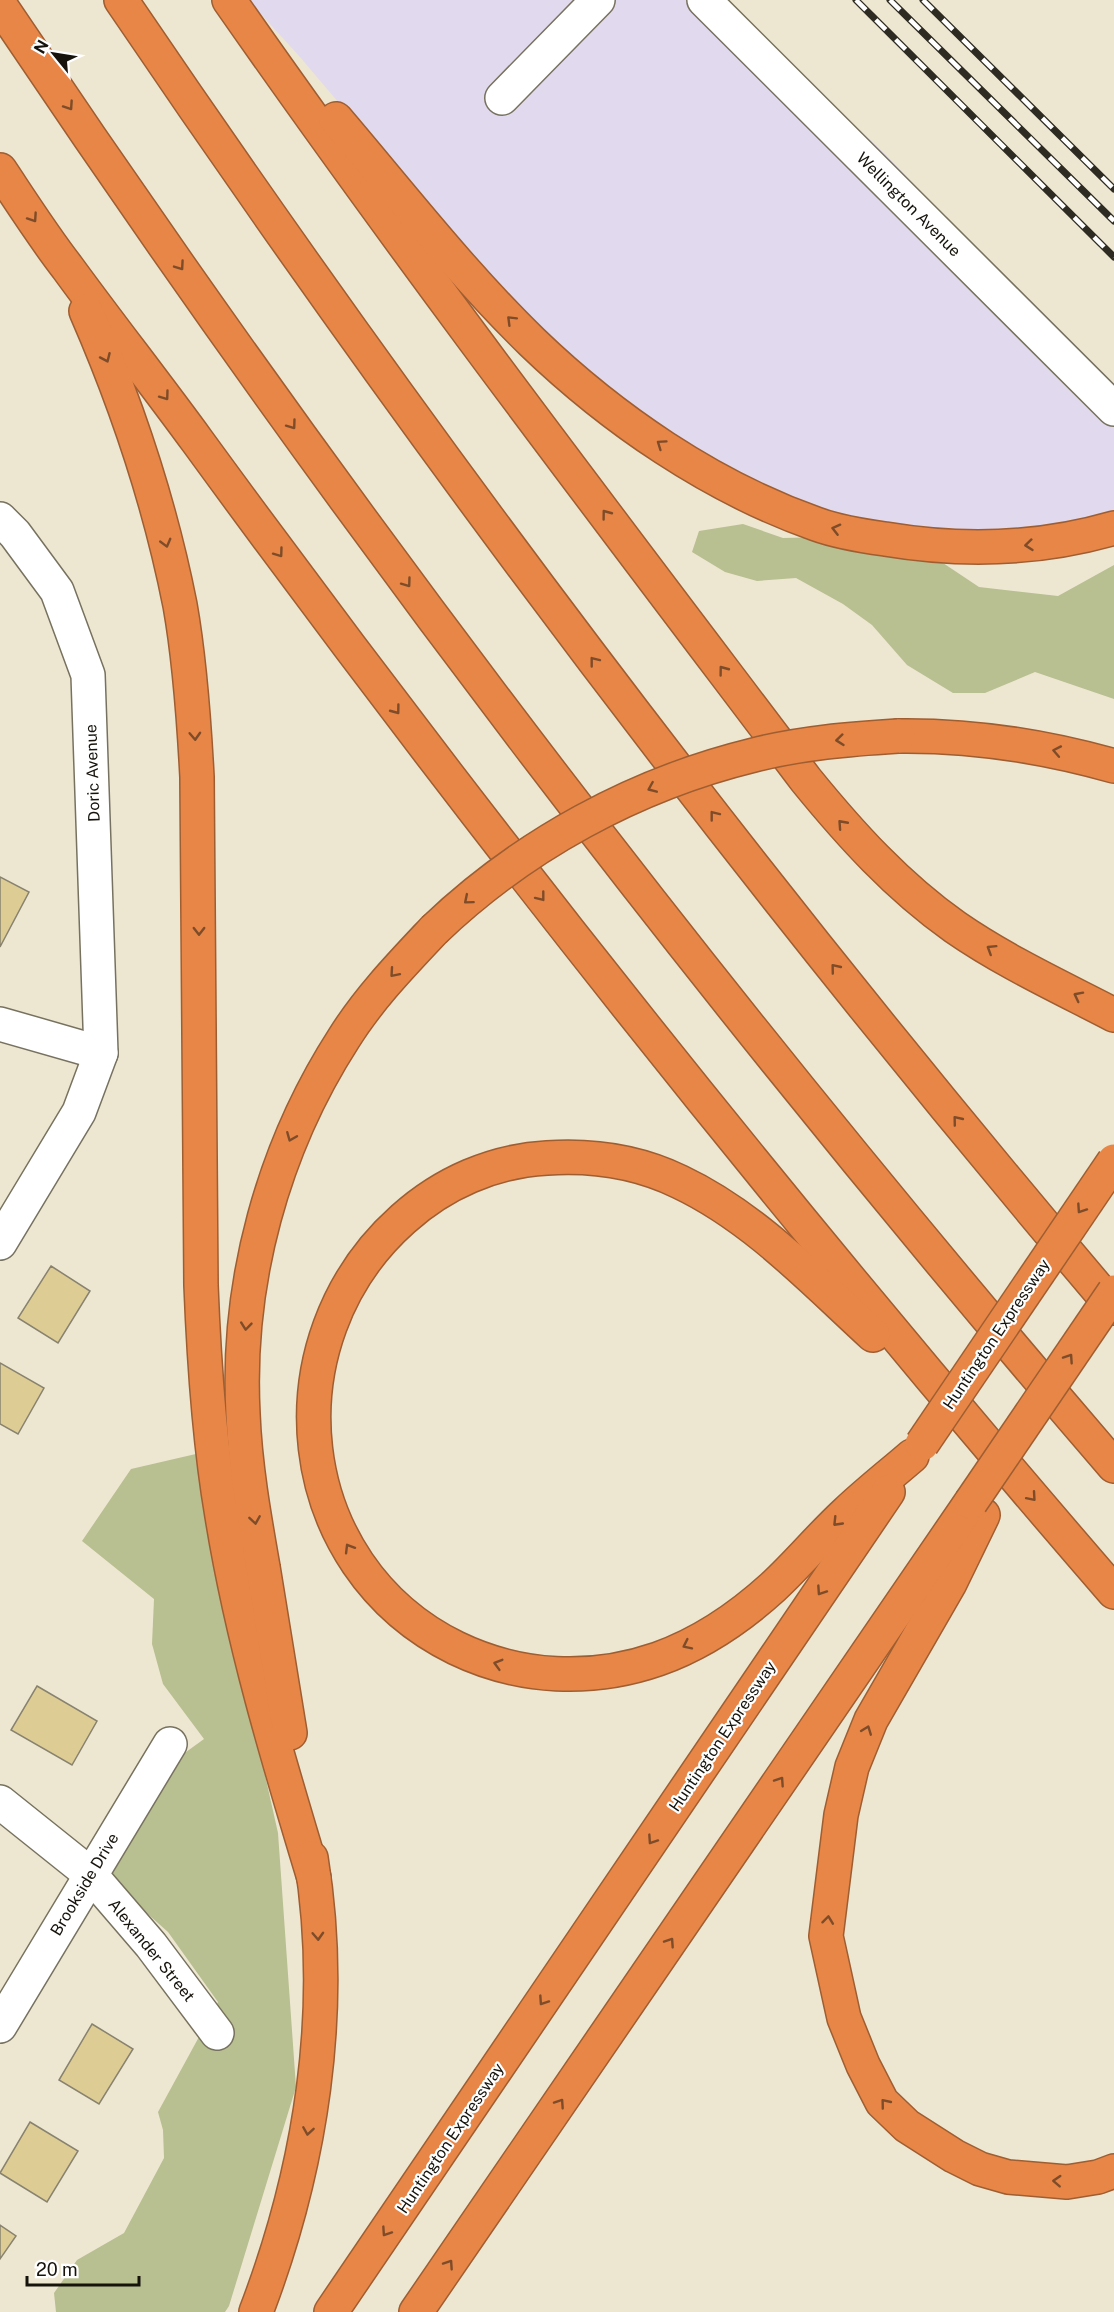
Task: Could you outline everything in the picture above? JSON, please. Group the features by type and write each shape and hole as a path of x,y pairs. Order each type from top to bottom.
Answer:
{"highway":[{"path":"121,0 336,311 571,631 823,953 994,1165 1114,1308"},
{"path":"229,0 330,145 792,761 839,820 875,859 913,894 955,926 997,953 1114,1015"},
{"path":"236,0 440,243 503,313 577,382 667,448 713,477 764,502 818,524 868,537 920,545 972,548 1032,545 1100,532"},
{"path":"0,5 247,361 485,687 652,905 817,1110 998,1331 1114,1466"},
{"path":"0,170 66,266 134,353 376,683 530,884 712,1112 966,1421 1114,1592"},
{"path":"66,266 112,370 153,496 169,554 180,608 194,722 197,777 201,1273 204,1364 211,1438 222,1515 253,1666 314,1878"},
{"path":"255,2312 271,2273 303,2161 317,2051 320,1995 319,1936 314,1878 246,1457 243,1374 250,1288 268,1202 299,1118 319,1079 370,1001 434,930 477,892 537,849 592,817 668,782 756,754 824,742 898,736 938,735 983,738 1072,754 1114,766"},
{"path":"917,1450 844,1515 774,1586 721,1628 660,1658 628,1668 595,1674 562,1675 526,1671 487,1661 438,1639 406,1618 382,1594 358,1564 340,1534 327,1501 317,1466 313,1428 314,1392 320,1355 342,1295 366,1257 389,1231 417,1206 451,1184 489,1169 529,1159 569,1156 605,1159 645,1168 677,1180 712,1199 781,1251 966,1421"},
{"name":"Huntington Expressway","path":"331,2312 1114,1161"},
{"path":"416,2312 977,1508 1012,1441 1114,1292"},
{"path":"977,1508 950,1584 871,1720 852,1767 841,1815 826,1936 844,2018 860,2056 882,2102 907,2126 954,2156 980,2169 1008,2176 1067,2182 1098,2177 1114,2171"}],"street":[{"path":"502,98 598,0"},
{"name":"Wellington Avenue","path":"704,0 1114,410"},
{"name":"Doric Avenue","path":"0,519 15,534 57,591 88,675 101,1053"},
{"path":"0,1024 101,1053 79,1112 0,1242"},
{"name":"Brookside Drive","path":"0,2026 170,1744"},
{"name":"Alexander Street","path":"0,1802 90,1874 151,1945 218,2033"}],"shaded area":[{"path":"248,0 720,0 885,154 1114,395 1114,533 977,549 755,493 559,355 437,219 300,57"}],"green space":[{"path":"743,524 783,538 826,537 934,557 979,587 1058,596 1114,565 1114,699 1035,672 985,693 953,693 907,665 872,625 843,604 796,578 757,581 725,572 692,552 699,531"},
{"path":"226,1447 210,1530 278,1833 296,2087 229,2306 225,2312 56,2312 54,2293 77,2260 124,2233 164,2158 163,2130 158,2112 218,2002 168,1932 105,1876 175,1760 204,1739 163,1684 152,1644 154,1599 82,1541 131,1469"}],"building":[{"path":"0,877 29,892 0,947"},
{"path":"51,1266 90,1291 58,1343 18,1318"},
{"path":"0,1363 44,1388 18,1434 0,1424"},
{"path":"37,1686 97,1721 72,1765 11,1730"},
{"path":"92,2024 133,2049 99,2104 59,2080"},
{"path":"30,2122 78,2151 47,2202 0,2173"},
{"path":"0,2225 16,2236 0,2259"}],"railway":[{"path":"856,0 1114,257"},
{"path":"890,0 1114,221"},
{"path":"923,0 1114,189"}]}
